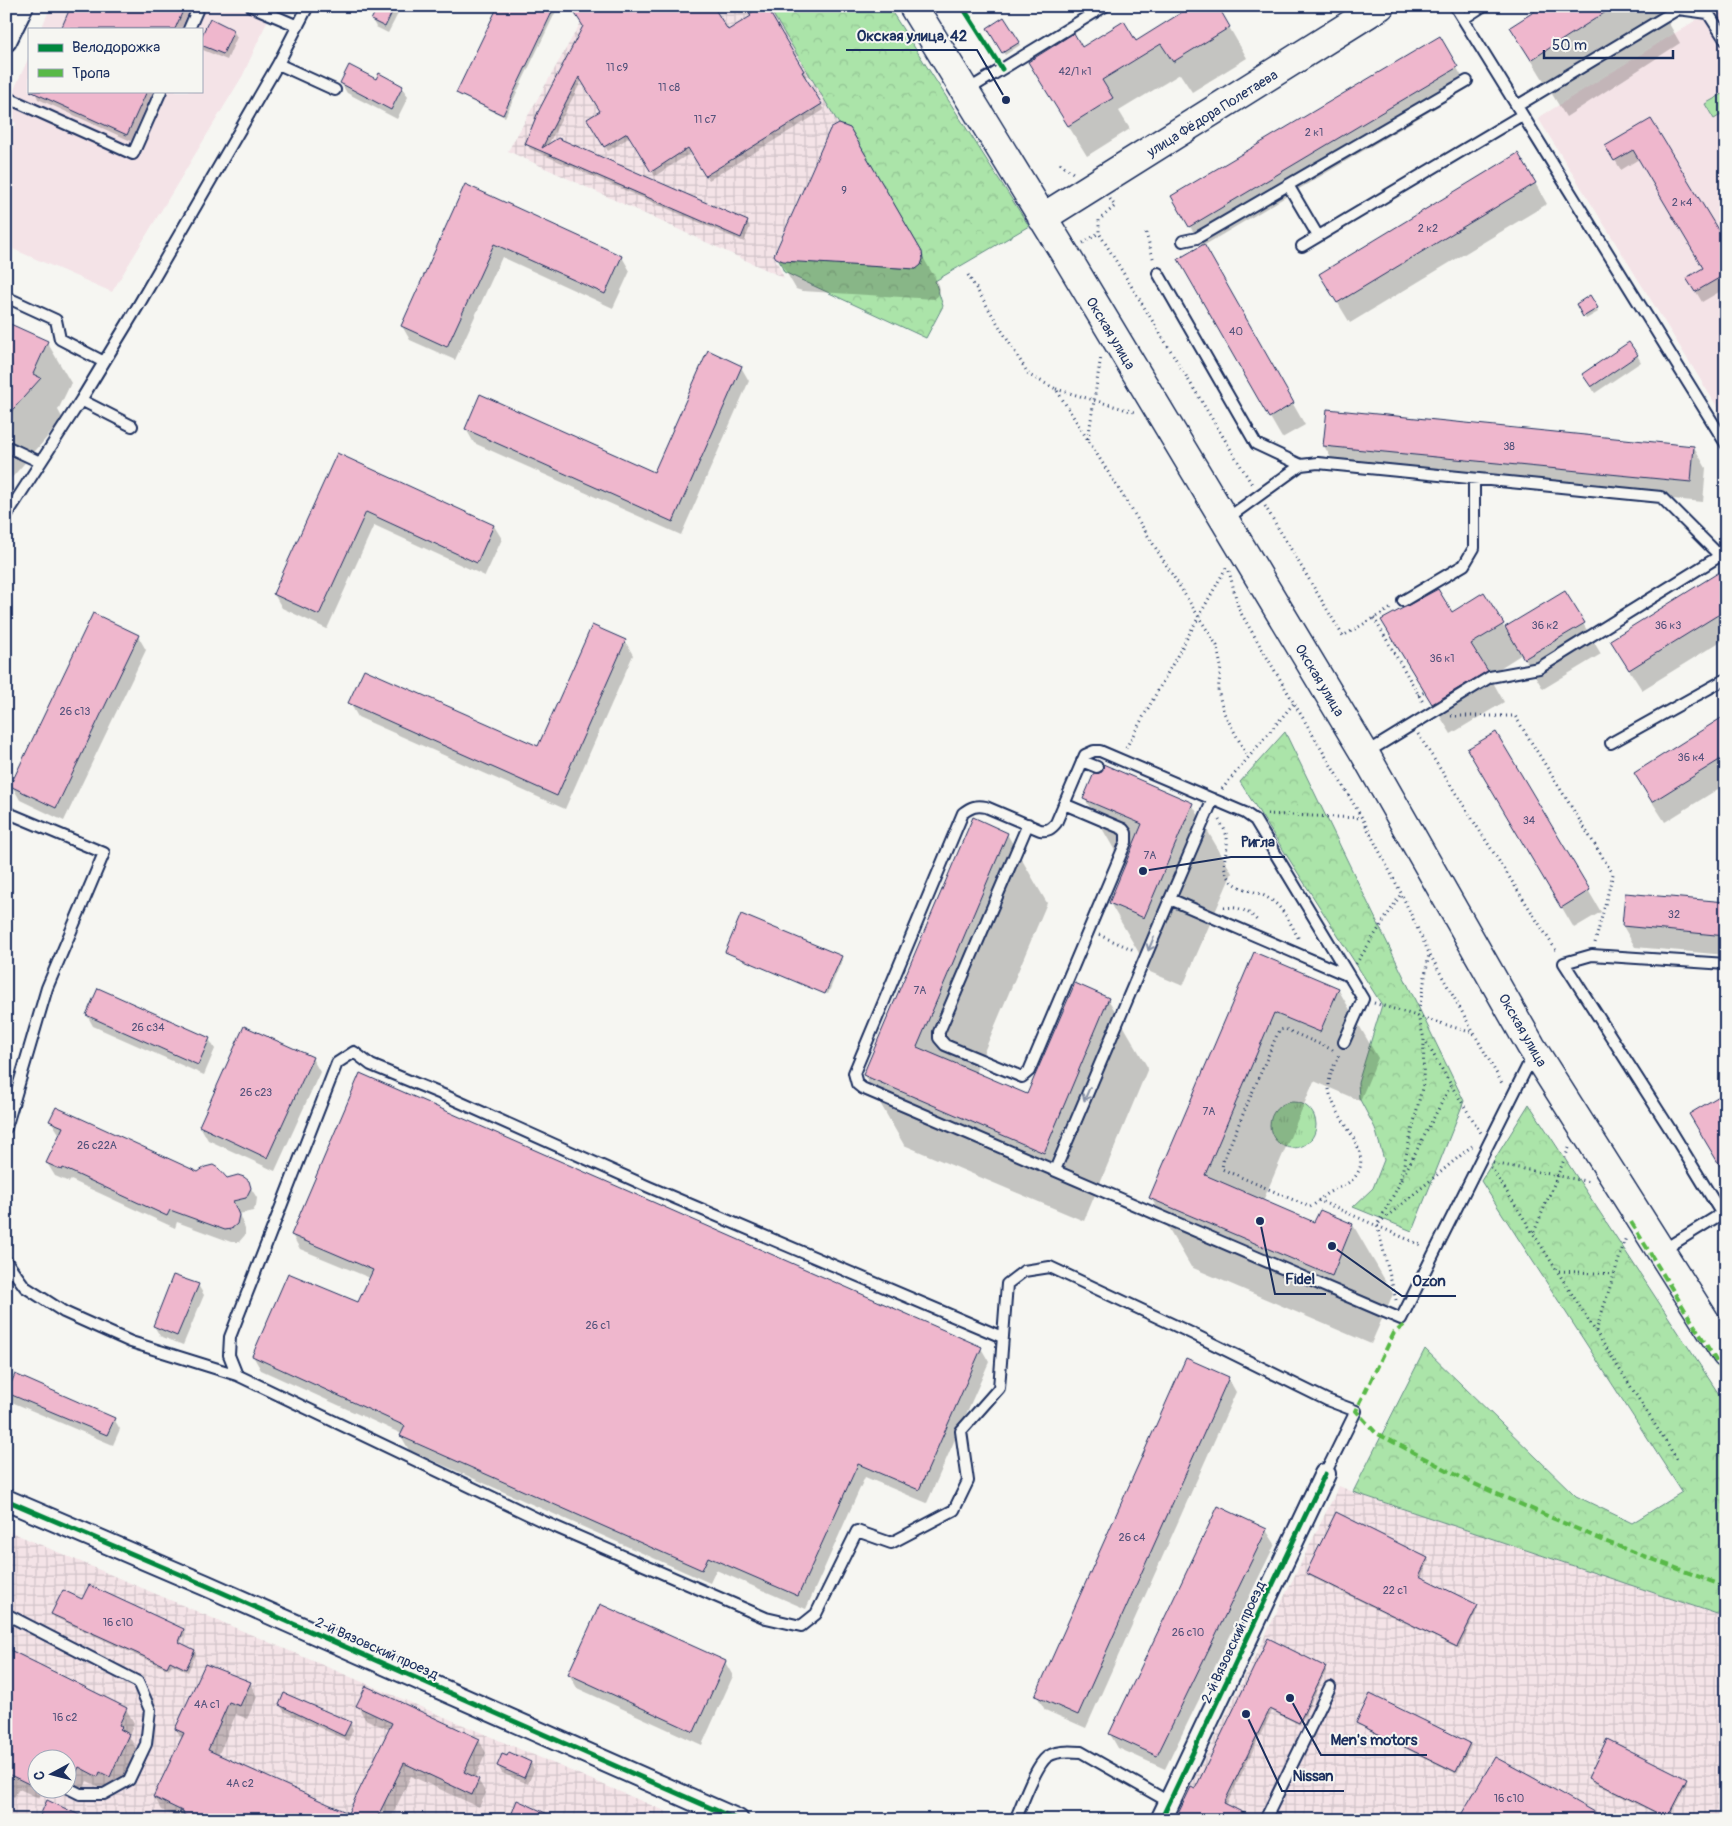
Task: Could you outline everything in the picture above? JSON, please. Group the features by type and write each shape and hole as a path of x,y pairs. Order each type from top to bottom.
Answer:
{"main road":[{"name":"Окская улица","path":"913,6 965,91 1039,220 1365,754 1535,1052 1726,1354"},
{"name":"улица Фёдора Полетаева","path":"1039,220 1380,6"}],"street":[{"path":"6,41 23,6"},
{"name":"2-й Вязовский проезд","path":"1165,1811 1325,1474"},
{"name":"2-й Вязовский проезд","path":"6,1500 205,1585 738,1820"}],"lane":[{"path":"189,28 199,6"},
{"path":"251,6 298,26"},
{"path":"6,516 104,362 278,64 308,6"},
{"path":"965,91 1105,6"},
{"path":"1455,6 1726,444"},
{"path":"1463,19 1483,6"},
{"path":"1517,106 1677,8 1708,13 1726,42"},
{"path":"278,64 335,90"},
{"path":"1183,241 1197,238 1467,81"},
{"path":"6,96 133,154 161,92"},
{"path":"1302,246 1522,115"},
{"path":"1288,185 1318,236"},
{"path":"1158,273 1256,444 1301,465"},
{"path":"6,297 56,320 60,339 104,362"},
{"path":"81,400 132,426"},
{"path":"6,446 40,462"},
{"path":"1224,521 1301,465 1318,463 1662,497 1723,554 1539,668 1490,677 1365,754"},
{"path":"1403,602 1464,565 1474,548 1474,479"},
{"path":"1611,743 1726,679"},
{"path":"1344,1042 1363,999 1255,820 1245,813 1211,803 1100,751 1094,751 1085,755 1052,828 1046,831 986,807 977,806 963,813 854,1073 857,1084 862,1088 1401,1319 1535,1052"},
{"path":"1082,761 1097,767"},
{"path":"1055,1170 1211,803"},
{"path":"1028,824 939,1032 939,1038 945,1045 1022,1077 1029,1070 1127,837 1123,829 1064,804"},
{"path":"6,812 104,853 47,988 6,1128"},
{"path":"1170,899 1349,976"},
{"path":"1661,1252 1724,1216 1564,963 1592,955 1726,964"},
{"path":"237,1375 229,1356 230,1337 337,1063 354,1052 371,1065 446,1096 649,1187 1002,1337"},
{"path":"6,1261 25,1287 64,1312 131,1342 237,1375 542,1521 766,1618 801,1626 816,1614 857,1532 891,1543 954,1510 968,1482 961,1431 999,1388 1007,1284 1024,1272 1050,1266 1327,1400 1356,1411 1325,1474"},
{"path":"6,1614 138,1682 150,1710 146,1744 130,1780 104,1794 78,1793"},
{"path":"1265,1820 1330,1687"},
{"path":"1016,1820 1039,1765 1048,1756 1066,1751 1081,1752 1165,1811"}],"path":[{"path":"1115,206 1099,220 1099,233 1343,636 1403,602"},
{"path":"1146,233 1158,273"},
{"path":"968,275 1029,375 1056,389 1136,413"},
{"path":"1088,439 1102,354"},
{"path":"1056,389 1217,646 1221,667 1218,691 1224,713 1248,757"},
{"path":"1119,760 1227,566"},
{"path":"1374,618 1418,695 1427,715 1515,716 1613,874 1592,955"},
{"path":"1418,695 1425,692"},
{"path":"1310,959 1280,907 1265,896 1239,887 1231,881 1226,873 1223,862 1227,846 1226,833 1211,803 1294,703 1362,818 1401,893 1429,953 1507,1091"},
{"path":"1412,725 1564,963"},
{"path":"1245,813 1362,818"},
{"path":"1349,976 1401,893"},
{"path":"1096,934 1146,956"},
{"path":"1429,953 1418,1016 1424,1039 1483,1136 1487,1129"},
{"path":"1363,999 1474,1033"},
{"path":"1340,1053 1285,1029 1279,1030 1221,1166 1225,1171 1307,1206 1313,1206 1328,1192 1350,1181 1355,1176 1360,1164 1360,1150 1334,1106 1330,1090 1330,1077 1340,1053 1344,1042"},
{"path":"1399,1184 1423,1084 1424,1039"},
{"path":"1401,1319 1377,1225 1451,1085"},
{"path":"1377,1225 1476,1143"},
{"path":"1534,1233 1570,1145"},
{"path":"1596,1183 1557,1177 1488,1162 1678,1461"},
{"path":"1318,1200 1426,1247"},
{"path":"1596,1331 1628,1231"},
{"path":"1558,1271 1614,1274"}],"shaded area":[{"path":"51,6 274,6 243,75 112,292 6,246 6,144 16,123 6,118 6,107 28,59 28,92 202,92 202,28 41,28"},
{"path":"606,6 768,6 839,124 830,129 775,251 774,255 784,278 508,151 580,24"},
{"path":"1713,6 1726,6 1726,421 1538,118 1714,9"},
{"path":"1339,1486 1726,1617 1726,1820 1174,1820"},
{"path":"6,1530 686,1820 6,1820"}],"green space":[{"path":"768,6 888,6 1029,226 935,281 943,306 926,338 784,272 779,260 916,269 922,262 922,252 850,128 839,124"},
{"path":"1726,92 1726,112 1714,119 1705,104"},
{"path":"1285,732 1464,1101 1412,1231 1353,1207 1373,1188 1384,1160 1375,1128 1359,1098 1358,1083 1382,1005 1240,782"},
{"path":"1293,1102 1306,1106 1312,1112 1316,1125 1312,1138 1306,1144 1293,1148 1280,1144 1274,1138 1270,1125 1274,1112 1280,1106"},
{"path":"1529,1104 1726,1405 1726,1617 1353,1492 1425,1349 1576,1496 1632,1523 1682,1492 1481,1181"}],"building":[{"path":"71,6 185,6 175,28 61,28"},
{"path":"378,6 395,6 385,27 371,20"},
{"path":"498,6 555,6 503,115 456,93"},
{"path":"570,6 713,6 728,30 751,16 749,14 762,6 766,6 822,104 705,176 688,148 651,172 627,133 604,147 587,119 600,111 579,77 542,148 558,138 748,221 741,238 525,144 538,112 583,26"},
{"path":"1192,6 1218,6 1230,27 1173,62 1161,44 1102,80 1113,98 1068,126 1028,62 1074,33 1082,47 1124,21 1136,41"},
{"path":"1543,6 1615,6 1531,60 1510,27"},
{"path":"1004,17 1020,42 1002,53 987,28"},
{"path":"210,18 234,30 223,54 202,45 202,35"},
{"path":"1440,36 1458,67 1189,227 1171,196"},
{"path":"349,65 376,79 379,73 403,86 391,110 340,83"},
{"path":"32,92 147,92 127,135"},
{"path":"1651,119 1726,243 1726,274 1695,292 1686,278 1703,268 1633,150 1614,161 1605,146"},
{"path":"839,124 850,128 922,252 923,259 921,265 916,269 783,261 774,255 830,129"},
{"path":"1518,153 1536,183 1337,303 1319,274"},
{"path":"465,184 622,256 605,294 494,244 447,347 401,326"},
{"path":"1204,244 1294,403 1269,418 1178,259"},
{"path":"1590,295 1598,308 1583,317 1576,304"},
{"path":"6,322 48,341 33,374 41,378 6,417"},
{"path":"1629,342 1638,355 1591,387 1582,374"},
{"path":"708,350 742,366 673,522 465,429 480,394 654,472"},
{"path":"1327,409 1694,446 1691,482 1323,446"},
{"path":"337,453 494,525 477,563 366,512 319,615 273,594"},
{"path":"1726,568 1726,610 1629,670 1610,640"},
{"path":"1438,589 1452,612 1484,592 1504,624 1471,644 1488,671 1432,704 1381,620"},
{"path":"1565,591 1585,623 1524,659 1505,627"},
{"path":"93,613 139,635 56,808 10,786"},
{"path":"592,625 626,640 557,796 348,703 364,669 538,746"},
{"path":"1726,715 1726,756 1652,802 1634,773"},
{"path":"1496,732 1590,890 1561,908 1467,749"},
{"path":"1103,764 1193,803 1144,918 1109,903 1142,824 1083,799 1094,773 1102,772"},
{"path":"973,817 1008,833 917,1047 1027,1094 1075,983 1109,998 1044,1153 863,1075"},
{"path":"1625,893 1726,902 1726,936 1622,926"},
{"path":"741,914 842,956 825,994 725,952"},
{"path":"1254,952 1339,988 1320,1032 1274,1013 1205,1175 1314,1222 1320,1210 1353,1224 1332,1276 1149,1198"},
{"path":"98,988 210,1038 198,1065 86,1015"},
{"path":"244,1026 313,1057 267,1158 199,1126"},
{"path":"360,1073 982,1347 919,1490 858,1464 798,1596 708,1557 702,1570 400,1436 405,1426 252,1356 288,1273 358,1302 373,1270 291,1235"},
{"path":"1726,1092 1726,1176 1689,1114"},
{"path":"56,1107 198,1172 205,1167 213,1165 227,1178 238,1175 244,1177 249,1181 251,1188 246,1198 233,1201 239,1215 237,1224 231,1229 225,1230 170,1210 167,1216 63,1168 62,1170 46,1163 63,1127 49,1121"},
{"path":"173,1275 199,1284 177,1336 153,1326"},
{"path":"1186,1358 1229,1377 1078,1715 1035,1696"},
{"path":"15,1374 115,1418 107,1435 7,1393"},
{"path":"1218,1506 1267,1529 1157,1756 1109,1734"},
{"path":"1336,1512 1428,1558 1419,1576 1478,1605 1457,1647 1306,1573"},
{"path":"89,1585 184,1629 179,1642 195,1650 186,1669 170,1661 167,1667 51,1614 63,1590 82,1599"},
{"path":"600,1604 726,1661 694,1732 568,1674"},
{"path":"1268,1638 1326,1667 1299,1723 1270,1709 1224,1803 1258,1820 1175,1820 1191,1787 1195,1789"},
{"path":"6,1648 127,1708 119,1725 122,1727 120,1729 129,1734 110,1777 100,1772 98,1777 79,1767 78,1769 78,1748 28,1748 28,1784 6,1773"},
{"path":"205,1664 251,1682 240,1706 229,1702 208,1750 348,1813 392,1723 356,1706 366,1686 480,1739 464,1772 479,1779 472,1795 404,1763 376,1820 195,1820 183,1814 184,1812 153,1797 184,1733 175,1729"},
{"path":"284,1693 351,1722 344,1736 279,1705"},
{"path":"1370,1694 1470,1743 1456,1772 1356,1723"},
{"path":"1607,1739 1687,1779 1667,1818 1588,1778"},
{"path":"509,1752 531,1762 524,1778 497,1766 502,1754 507,1756"},
{"path":"1495,1757 1532,1777 1608,1820 1458,1820"},
{"path":"47,1800 90,1820 38,1820"},
{"path":"517,1800 561,1820 527,1820 512,1813"}],"marked path":[{"path":"1631,1222 1726,1377"},
{"path":"1404,1325 1394,1333 1356,1411 1376,1433 1470,1482 1607,1542 1726,1587"}],"cycle path":[{"path":"962,6 1002,69"},
{"path":"1161,1820 1325,1474"},
{"path":"6,1500 205,1585 738,1820"}],"place":[{"name":"Окская улица, 42","path":"1006,100"},
{"name":"Ригла","path":"1143,871"},
{"name":"Fidel","path":"1260,1221"},
{"name":"Ozon","path":"1332,1246"},
{"name":"Men's motors","path":"1290,1698"},
{"name":"Nissan","path":"1246,1714"}]}
